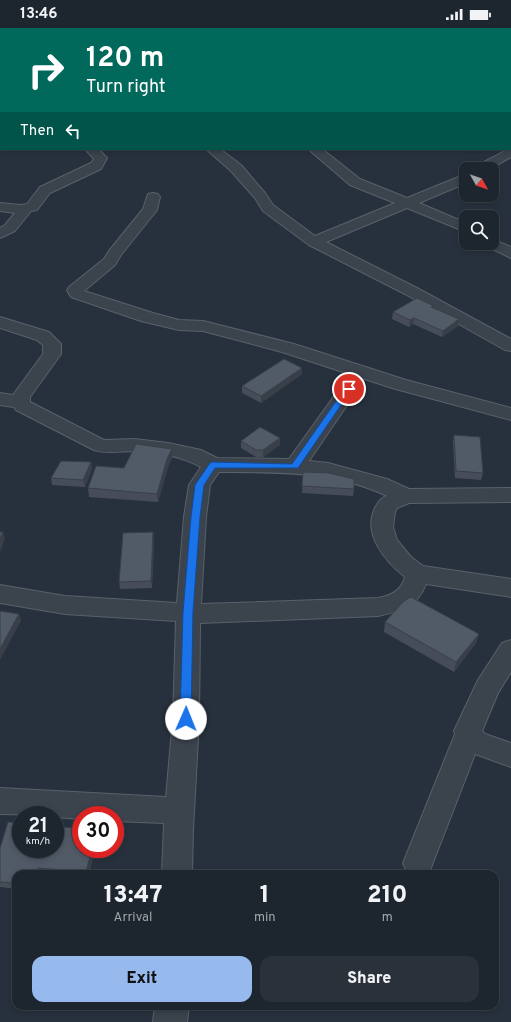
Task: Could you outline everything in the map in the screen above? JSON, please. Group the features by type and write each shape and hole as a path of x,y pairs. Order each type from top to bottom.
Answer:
{"street":[{"path":"0,207 26,209 32,207 45,190 96,166 101,158 92,150"},
{"path":"213,150 236,168 260,196 268,208 314,242 411,291 511,346"},
{"path":"315,150 355,182 459,225"},
{"path":"493,162 511,152"},
{"path":"314,242 459,181"},
{"path":"153,197 150,210 114,254 110,262 75,290 77,294 147,317 178,325 203,326 288,348 399,384 511,414"},
{"path":"0,234 10,228 26,209"},
{"path":"0,322 43,336 52,344 52,354 21,397 20,402"},
{"path":"294,466 349,389"},
{"path":"0,399 20,402 23,406 101,446 135,445 168,449 194,455 212,465 294,466 328,470 380,484 406,496"},
{"path":"177,870 186,719 188,612 195,517 200,485 212,465"},
{"path":"511,496 406,496 390,503 384,512 382,527 387,543 395,554 403,563 417,574 511,588"},
{"path":"0,594 65,605 212,614 378,607 397,603 407,596 414,587 417,574"},
{"path":"418,863 468,735 470,724 487,688 511,650"},
{"path":"468,735 475,742 511,755"},
{"path":"0,801 180,811"},
{"path":"170,1022 172,1010"}],"building":[{"path":"417,298 434,306 431,307 459,319 443,331 414,318 410,320 393,312"},
{"path":"284,359 302,368 261,396 242,386"},
{"path":"260,427 280,438 263,450 256,450 241,441"},
{"path":"454,435 480,437 483,473 456,471"},
{"path":"136,444 172,449 167,459 157,494 88,488 96,466 124,468"},
{"path":"61,461 91,462 83,480 51,478"},
{"path":"303,472 329,473 354,479 354,489 302,486"},
{"path":"0,532 3,532 0,540"},
{"path":"153,532 151,581 119,582 123,533"},
{"path":"411,597 479,634 456,662 385,622 404,601"},
{"path":"0,611 19,614 0,649"},
{"path":"8,822 12,822 12,858 64,858 64,827 72,828 72,858 90,858 87,870 38,868 37,870 12,870 12,883 0,882 0,848"}],"route":[{"path":"186,719 188,612 195,517 200,485 212,465 294,466 349,389"}]}
